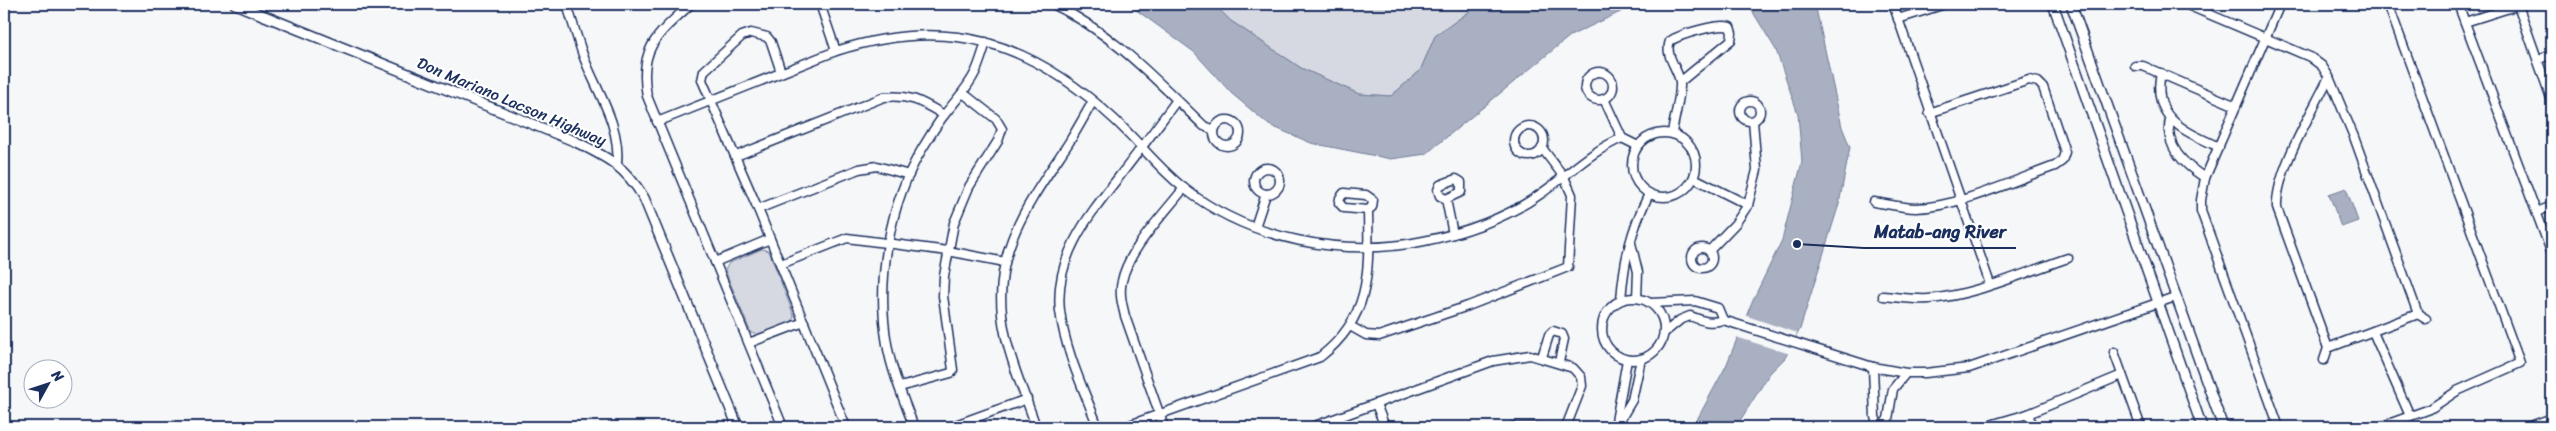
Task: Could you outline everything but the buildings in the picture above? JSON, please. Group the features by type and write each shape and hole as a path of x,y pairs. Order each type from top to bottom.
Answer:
{"street":[{"name":"Don Mariano Lacson Highway","path":"235,4 574,141 617,164 632,179 644,198 738,427"},
{"path":"566,4 583,56 616,133 619,149 617,164"},
{"path":"691,4 662,31 649,52 644,65 647,96 783,427"},
{"path":"820,4 836,51"},
{"path":"1053,4 1090,24 1105,35 1155,76 1204,126 1214,130"},
{"path":"1893,4 1929,113 1990,284"},
{"path":"1898,19 1945,4"},
{"path":"2053,4 2202,427"},
{"path":"2071,4 2223,427"},
{"path":"2185,4 2196,6 2310,56 2322,66 2330,77 2354,136 2418,314 2426,318"},
{"path":"2279,427 2201,211 2200,200 2205,178 2280,4"},
{"path":"2380,427 2398,424 2410,416 2430,409 2457,391 2520,363 2388,4"},
{"path":"2458,4 2552,254"},
{"path":"2465,22 2520,5 2552,101"},
{"path":"1672,133 1680,82 1672,64 1669,48 1670,41 1705,29 1724,25 1730,27 1732,32 1731,40 1680,82"},
{"path":"781,72 771,42 767,37 751,33 742,36 704,71 702,80 781,264 846,427"},
{"path":"657,122 836,51 873,40 925,34 958,35 986,42 1048,68 1093,101 1184,188 1212,207 1255,227 1314,243 1368,246 1424,242 1453,234 1514,210 1564,177 1598,149 1622,138"},
{"path":"914,427 891,362 885,326 884,300 893,222 909,175 944,115 963,93 977,70 986,42"},
{"path":"2538,59 2552,54"},
{"path":"2135,66 2143,66 2236,106"},
{"path":"2160,73 2158,85 2164,110 2170,120 2183,130 2219,146"},
{"path":"2324,360 2328,348 2277,208 2276,196 2296,143 2330,77"},
{"path":"1874,202 1914,208 1931,207 1960,199 2055,166 2062,161 2065,152 2043,87 2038,82 2029,80 1929,113"},
{"path":"900,387 951,373 953,370 943,296 948,251 954,224 969,187 998,141 1002,129 996,119 963,93"},
{"path":"736,156 884,98 901,95 919,100 944,115"},
{"path":"1604,99 1622,138 1638,146"},
{"path":"1098,427 1066,338 1060,312 1060,290 1065,261 1082,227 1177,100"},
{"path":"1036,427 1004,332 1002,312 1004,262 1015,229 1026,206 1070,142 1093,101"},
{"path":"2170,120 2168,127 2176,154 2184,164 2205,178"},
{"path":"1709,251 1735,224 1748,205 1756,170 1752,121"},
{"path":"1672,133 1682,138 1691,146 1696,156 1697,167 1694,178 1680,194 1670,197 1650,194 1641,187 1633,172 1633,156 1638,146 1653,134 1672,133"},
{"path":"1350,326 1366,335 1379,336 1566,270 1568,267 1573,206 1570,186 1542,148"},
{"path":"758,210 859,169 877,166 909,175"},
{"path":"1694,178 1748,205"},
{"path":"1164,427 1125,316 1120,298 1121,282 1126,266 1134,253 1184,188"},
{"path":"1255,227 1266,194"},
{"path":"1621,300 1625,256 1631,244 1636,220 1650,194"},
{"path":"1446,199 1453,234"},
{"path":"2537,212 2552,206"},
{"path":"1124,427 1320,358 1335,346 1350,326 1361,304 1366,288 1368,210"},
{"path":"781,264 848,238 948,251 1004,262"},
{"path":"715,262 770,239"},
{"path":"1631,244 1638,272 1637,298"},
{"path":"1883,296 1926,299 1964,293 2068,258"},
{"path":"1664,333 1680,320 1690,316 1713,323 1723,320 1794,344 1873,367 1906,373 1941,373 1969,368 2175,297"},
{"path":"1650,303 1662,316 1664,333 1660,345 1652,354 1641,359 1627,360 1609,350 1601,332 1606,312 1621,300 1637,298 1650,303 1695,300 1718,308 1723,320"},
{"path":"2328,348 2418,314"},
{"path":"748,343 804,322"},
{"path":"1542,357 1549,335 1553,331 1562,334 1564,339 1559,362"},
{"path":"2373,332 2410,416"},
{"path":"2114,352 2141,427"},
{"path":"1312,427 1493,362 1530,355 1559,362 1574,368 1581,377 1582,386 1566,427"},
{"path":"1615,427 1632,400 1641,359"},
{"path":"1615,427 1627,360"},
{"path":"1873,367 1876,417 1880,427 1888,419 1893,389 1906,373"},
{"path":"1983,427 2028,414 2122,375"},
{"path":"950,427 1027,399"},
{"path":"1376,404 1385,427"},
{"path":"2028,414 2033,427"},
{"path":"2530,427 2552,418"},
{"path":"1512,427 1536,427"}],"shaded area":[{"path":"1223,4 1480,4 1435,36 1420,71 1391,96 1359,94 1301,68 1231,21 1220,10"},
{"path":"762,249 769,251 794,316 792,322 758,335 751,333 725,270 729,263"}],"water":[{"path":"1128,4 1214,4 1231,21 1301,68 1359,94 1391,96 1420,71 1435,36 1480,4 1637,4 1570,36 1426,154 1391,159 1311,143 1269,125 1231,93 1194,52"},
{"path":"1748,4 1815,4 1842,127 1850,147 1839,204 1800,329 1785,358 1770,373 1736,427 1693,427 1726,366 1752,302 1782,240 1802,162 1798,114 1776,50"},
{"path":"2346,188 2358,221 2341,227 2329,194"}],"pier":[{"path":"1744,315 1797,333 1790,354 1736,337"}],"place":[{"name":"Matab-ang River","path":"1797,244"}]}
